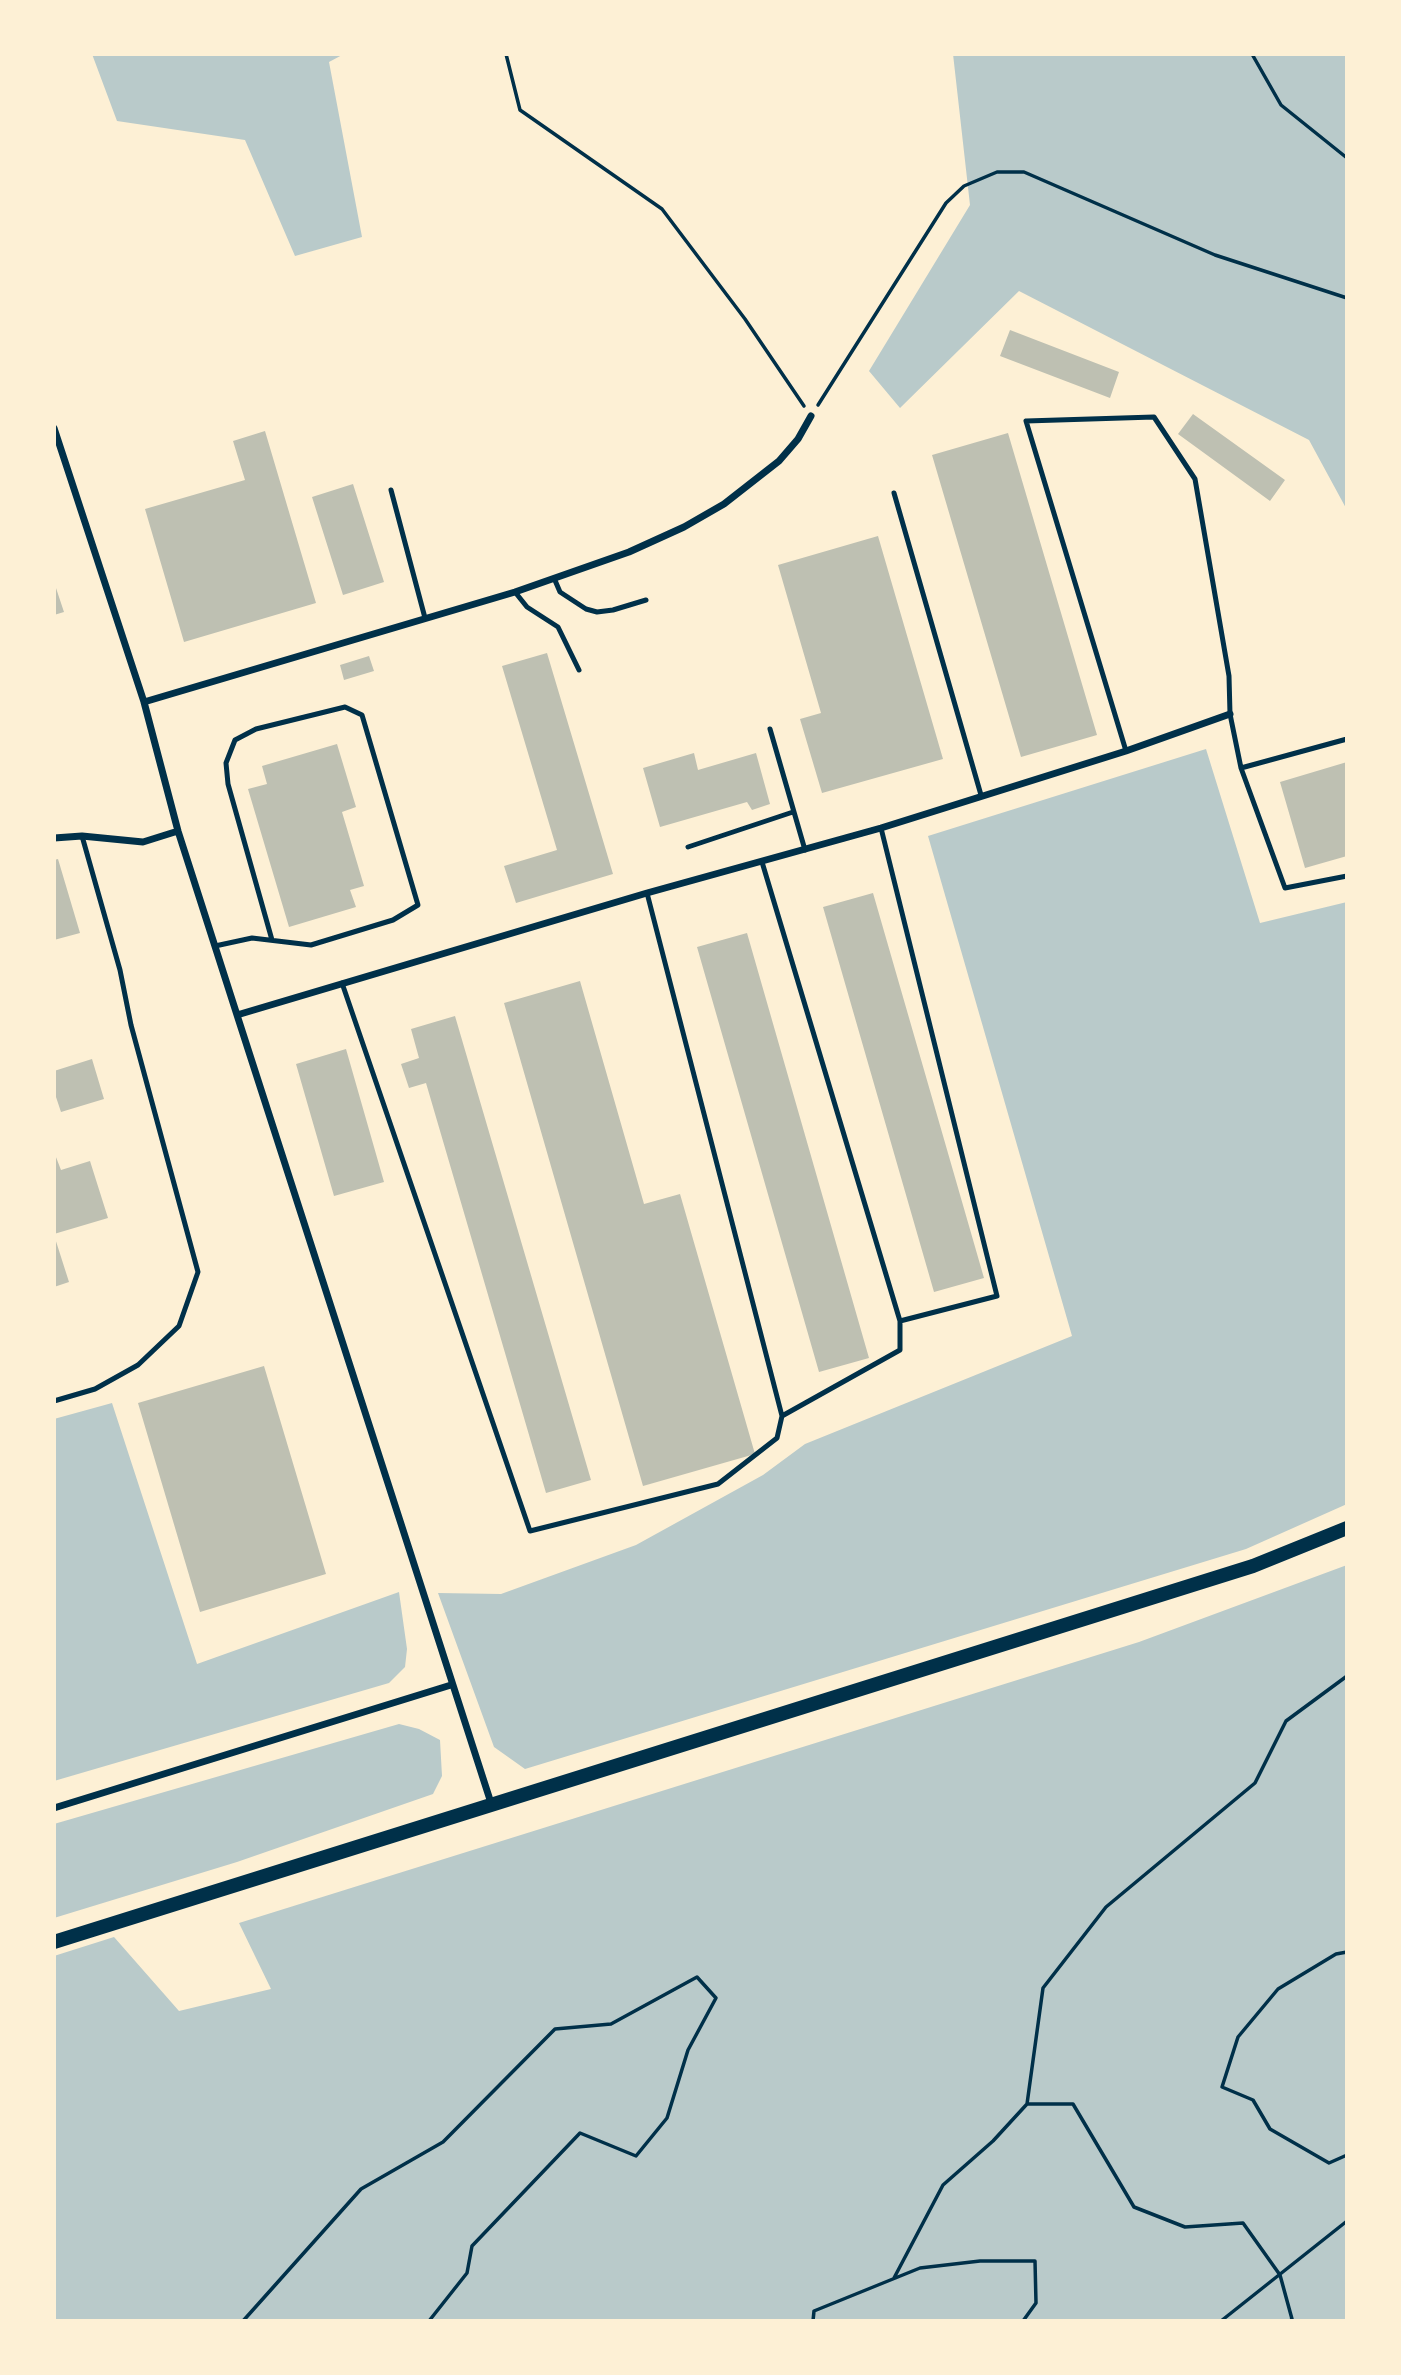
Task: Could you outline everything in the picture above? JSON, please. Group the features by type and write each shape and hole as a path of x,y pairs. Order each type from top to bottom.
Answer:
{"main road":[{"path":"54,1942 493,1807 1253,1566 1347,1528"}],"street":[{"path":"144,702 515,592 629,552 684,527 724,504 779,461 798,439 811,416"},
{"path":"54,428 144,702 178,831 493,1807"},
{"path":"237,1015 647,893 881,828 1126,751 1230,714"},
{"path":"54,838 82,836 143,842 178,831"},
{"path":"54,1808 452,1685"}],"lane":[{"path":"1126,751 1027,421 1154,417 1195,479 1229,676 1230,714 1241,768 1285,888 1347,876"},
{"path":"391,490 425,618"},
{"path":"894,493 981,796"},
{"path":"554,578 560,592 586,609 613,610 646,600"},
{"path":"515,592 527,607 558,627 579,670"},
{"path":"215,946 251,938 311,945 393,920 418,905 362,715 345,707 257,729 235,740 226,763 229,784 272,940"},
{"path":"770,729 805,850"},
{"path":"1241,768 1347,738"},
{"path":"688,847 793,812"},
{"path":"881,828 997,1296 901,1321"},
{"path":"54,1401 95,1389 138,1365 179,1326 198,1272 131,1025 120,970 82,836"},
{"path":"762,862 901,1321 900,1350 782,1416"},
{"path":"342,983 530,1531 718,1484 777,1438 782,1416 647,893"}],"path":[{"path":"506,54 520,110 662,209 745,319 811,416 946,203 964,186 997,172 1024,172 1215,255 1347,298"},
{"path":"1252,54 1281,105 1347,158"},
{"path":"894,2278 943,2185 993,2141 1027,2104 1043,1988 1106,1907 1255,1783 1286,1721 1347,1676"},
{"path":"1347,1952 1336,1954 1278,1989 1238,2038 1222,2087 1253,2099 1270,2129 1329,2163 1347,2155"},
{"path":"243,2321 361,2189 443,2141 555,2029 611,2024 697,1978 716,1998 688,2050 667,2118 636,2156 580,2133 472,2246 467,2273 429,2321"},
{"path":"1027,2104 1073,2104 1134,2207 1185,2227 1243,2223 1280,2275 1292,2319 1290,2321"},
{"path":"1221,2321 1347,2221"},
{"path":"813,2321 814,2311 920,2268 980,2261 1035,2261 1036,2303 1023,2321"}],"shaded area":[{"path":"92,54 344,54 329,62 362,237 295,256 245,140 117,121"},
{"path":"953,54 1347,54 1347,510 1309,440 1019,291 900,408 869,371 970,205"},
{"path":"1206,749 1260,923 1347,902 1347,1504 1246,1549 525,1769 494,1747 438,1593 501,1594 636,1545 763,1475 805,1444 1072,1336 928,836"},
{"path":"112,1403 197,1664 399,1592 407,1649 405,1667 389,1683 54,1781 54,1419"},
{"path":"1347,1565 1347,2321 54,2321 54,1956 114,1937 179,2011 271,1989 239,1923 1139,1642"},
{"path":"399,1724 419,1729 440,1740 442,1776 433,1794 237,1862 54,1918 54,1824"}],"building":[{"path":"1010,330 1119,372 1110,398 1000,356"},
{"path":"1193,414 1285,480 1270,501 1178,434"},
{"path":"265,431 316,603 184,642 145,509 245,480 233,441"},
{"path":"1008,433 1097,735 1021,757 932,455"},
{"path":"353,484 384,582 343,595 312,497"},
{"path":"878,536 943,759 822,793 800,719 821,713 778,565"},
{"path":"54,582 64,612 54,615"},
{"path":"547,653 613,874 516,903 504,866 557,850 502,666"},
{"path":"369,656 374,671 344,680 340,665"},
{"path":"337,744 356,807 342,812 364,886 350,890 356,907 289,927 248,789 267,784 262,766"},
{"path":"694,753 698,770 756,753 770,804 752,810 747,802 660,827 643,768"},
{"path":"1347,762 1347,856 1305,868 1280,782"},
{"path":"58,859 80,933 54,940 54,860"},
{"path":"873,893 984,1278 934,1292 823,907"},
{"path":"747,933 869,1358 819,1372 697,947"},
{"path":"580,981 644,1204 680,1194 755,1454 643,1486 504,1003"},
{"path":"455,1016 591,1480 546,1493 426,1083 409,1088 401,1064 419,1058 411,1029"},
{"path":"346,1049 384,1182 334,1196 296,1064"},
{"path":"92,1059 104,1099 61,1112 54,1091 54,1071"},
{"path":"54,1152 61,1170 90,1161 108,1218 54,1234"},
{"path":"54,1235 69,1282 54,1287"},
{"path":"264,1366 326,1574 200,1612 138,1403"}]}
